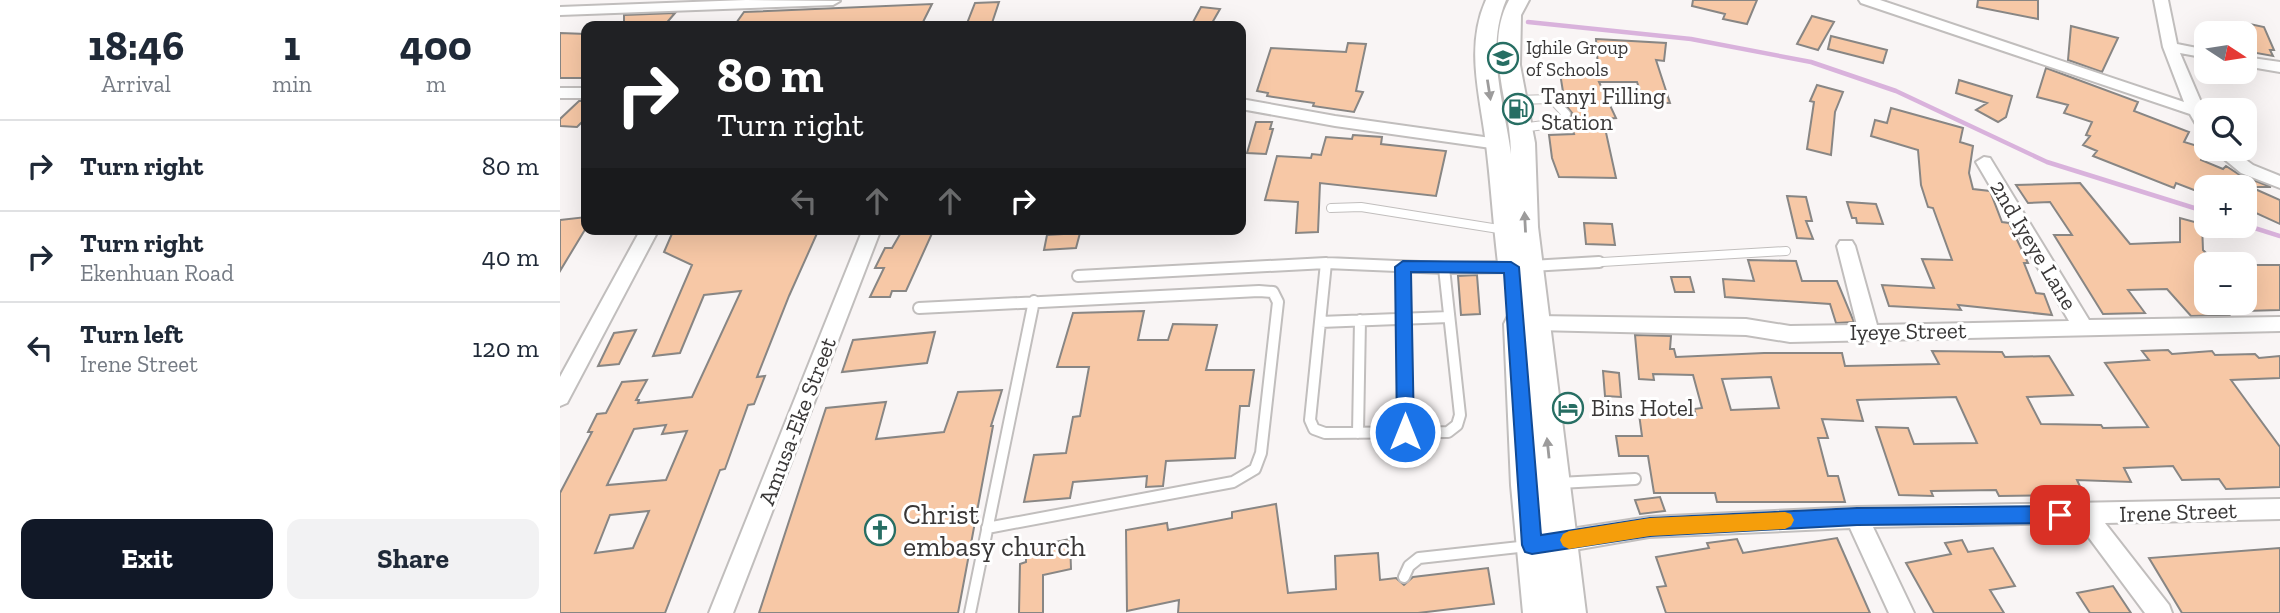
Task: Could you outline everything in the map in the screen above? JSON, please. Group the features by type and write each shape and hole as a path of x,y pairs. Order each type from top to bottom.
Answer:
{"main road":[{"path":"1496,0 1489,12 1485,65 1509,136 1523,143 1525,227 1521,267 1550,610"},
{"path":"1519,0 1511,15 1509,52 1515,100 1509,136 1506,230 1521,267 1536,323 1552,484 1546,544"}],"street":[{"path":"1866,0 2194,110"},
{"path":"2161,0 2171,47 2194,106"},
{"path":"560,10 833,1"},
{"path":"2171,47 2194,51"},
{"path":"2258,63 2280,67"},
{"path":"560,93 581,93"},
{"path":"1246,105 1335,121 1509,136"},
{"path":"2237,161 2248,169 2280,182"},
{"name":"2nd Iyeye Lane","path":"1984,162 2083,327"},
{"path":"560,397 647,235"},
{"name":"Amusa-Eke Street","path":"721,613 870,235"},
{"path":"1846,246 1869,332"},
{"name":"Iyeye Street","path":"1536,323 1746,327 1790,334 2280,324"},
{"name":"Irene Street","path":"1546,544 1650,527 1857,517 2280,509"},
{"path":"2085,514 2160,613"},
{"path":"1857,517 1902,613"}],"lane":[{"path":"1509,136 1559,123 1566,114 1561,103 1554,99 1515,100"},
{"path":"1331,208 1361,207 1506,230"},
{"path":"1078,276 1326,263 1444,268 1521,267 1786,251"},
{"path":"1326,263 1310,420 1314,429 1325,433 1448,432 1457,425 1460,415 1444,268"},
{"path":"1403,267 1405,432"},
{"path":"919,308 1273,292 1278,302 1261,453 1255,470 1233,482 987,528"},
{"path":"970,613 1034,301"},
{"path":"1320,322 1450,317"},
{"path":"1358,433 1360,320"},
{"path":"1552,484 1635,479"},
{"path":"1404,578 1409,566 1419,558 1546,544"}],"building":[{"path":"1693,0 1757,0 1747,24 1723,19 1725,14 1692,6"},
{"path":"1978,0 2038,0 2038,19 1977,7"},
{"path":"999,2 993,21 968,21 975,3"},
{"path":"932,4 924,21 738,21 744,12"},
{"path":"1201,7 1220,9 1213,21 1194,21"},
{"path":"675,13 668,21 624,21 624,15"},
{"path":"1812,16 1834,22 1818,50 1797,44"},
{"path":"2071,26 2118,38 2102,72 2068,60"},
{"path":"2258,26 2264,27 2274,50 2270,50 2273,56 2258,53"},
{"path":"560,33 581,34 581,78 560,78"},
{"path":"1831,36 1887,50 1883,63 1828,49"},
{"path":"1596,39 1666,43 1664,61 1656,60 1670,103 1644,103 1637,82 1599,82 1616,118 1603,119 1616,178 1559,177 1552,158 1549,135 1574,134 1569,120 1572,113 1565,104 1559,67 1598,67"},
{"path":"1348,43 1366,44 1356,91 1363,92 1354,112 1313,106 1314,103 1267,96 1268,93 1257,91 1271,48 1346,52"},
{"path":"2046,68 2138,102 2134,111 2189,132 2184,142 2194,145 2194,161 2203,161 2223,169 2226,166 2240,175 2194,175 2194,190 2176,183 2174,188 2093,156 2097,151 2083,145 2090,136 2086,135 2092,122 2064,113 2068,105 2037,97"},
{"path":"1959,80 2012,96 2006,117 1998,122 1976,110 1987,103 1956,93"},
{"path":"1817,85 1843,92 1835,112 1831,155 1807,149 1814,102 1810,101"},
{"path":"581,101 581,123 577,127 560,126 560,119"},
{"path":"1891,108 1963,128 1960,142 1973,146 1969,173 1973,189 1990,191 2002,222 2009,223 2028,263 2024,263 2036,293 2044,294 2052,315 1958,305 1961,310 1889,306 1882,285 1934,288 1922,259 1952,260 1933,208 1928,207 1921,185 1918,150 1871,136 1875,120 1887,123"},
{"path":"1256,122 1272,122 1270,129 1273,129 1266,154 1247,153"},
{"path":"1353,135 1382,137 1381,144 1446,151 1436,196 1320,183 1318,232 1296,233 1298,202 1265,200 1277,156 1311,158 1312,154 1321,155 1326,137 1352,139"},
{"path":"2257,182 2271,187 2257,187"},
{"path":"2080,183 2130,244 2180,242 2180,218 2194,222 2194,238 2203,238 2205,252 2194,252 2194,315 2229,315 2191,316 2167,289 2128,290 2145,313 2103,314 2054,235 2072,235 2050,202 2028,203 2016,185"},
{"path":"2257,190 2280,200 2280,224 2257,213"},
{"path":"1787,196 1806,197 1812,221 1806,221 1813,239 1797,238"},
{"path":"1847,202 1876,204 1883,224 1857,223 1856,218 1852,218"},
{"path":"581,218 582,235 560,271 560,220"},
{"path":"1584,223 1612,224 1615,245 1586,244"},
{"path":"671,235 816,235 757,377 765,376 754,404 748,405 725,469 720,470 665,613 560,613 560,493 592,432 588,432 597,414 606,413 622,382 647,380 636,400 639,400 638,403 692,397 741,291 704,295 680,353 653,356 692,265 664,252","holes":["666,425 662,434 687,431 666,480 607,485 634,429","649,511 633,548 595,553 610,515"]},
{"path":"900,235 931,235 906,291 892,291 890,297 870,297 884,268 875,268 885,248 892,248"},
{"path":"1047,235 1079,235 1076,248 1044,250"},
{"path":"1748,260 1796,261 1802,281 1837,281 1854,322 1836,323 1830,304 1725,297 1723,279 1754,281"},
{"path":"2257,265 2280,265 2280,310 2257,311"},
{"path":"1477,275 1480,314 1461,315 1458,276"},
{"path":"1671,277 1690,277 1694,292 1675,292"},
{"path":"1144,311 1138,340 1168,340 1173,324 1217,325 1206,370 1254,370 1249,406 1240,406 1235,458 1166,461 1163,486 1146,487 1147,476 1073,482 1070,498 1024,502 1034,455 1066,453 1073,417 1080,416 1089,367 1057,367 1073,313"},
{"path":"636,330 619,364 598,366 614,333"},
{"path":"935,332 927,363 842,372 853,340"},
{"path":"1635,335 1671,336 1670,349 1674,349 1676,357 1842,353 1845,366 1939,364 1932,351 2002,352 2005,357 2049,356 2073,395 2027,397 2041,424 2101,425 2103,428 2148,427 2105,363 2149,360 2142,351 2168,350 2172,354 2212,351 2215,355 2255,354 2259,358 2280,356 2280,378 2231,380 2280,447 2280,487 2226,489 2219,479 2182,480 2173,466 2124,468 2131,482 2077,480 2084,495 1999,496 1996,490 1931,491 1933,496 1899,495 1876,427 1908,428 1914,444 1977,443 1956,397 1857,400 1863,421 1822,419 1828,438 1818,438 1828,476 1838,476 1845,502 1717,502 1715,493 1654,493 1648,456 1619,456 1616,436 1642,436 1639,414 1696,415 1694,409 1702,408 1693,375 1653,374 1654,380 1639,379","holes":["1771,377 1779,408 1731,410 1722,379"]},
{"path":"1603,371 1619,373 1621,397 1605,396"},
{"name":"Christ embasy church","path":"1002,390 991,426 958,613 759,613 826,408 886,402 876,439 944,432 958,392"},
{"path":"1660,497 1665,511 1640,514 1635,500"},
{"path":"1276,504 1288,593 1336,589 1335,556 1378,553 1380,580 1396,578 1404,585 1413,577 1488,568 1494,604 1418,613 1178,613 1179,600 1127,611 1126,530 1167,523 1168,530 1232,518 1232,512"},
{"path":"1837,538 1870,613 1666,613 1657,587 1666,586 1656,557 1709,548 1707,543 1737,539 1743,553"},
{"path":"1070,539 1071,569 1043,575 1043,613 1019,613 1020,564 1026,562 1026,548"},
{"path":"1962,540 1968,552 1993,548 2015,586 1990,590 2004,613 1934,613 1906,563 1951,554 1945,543"},
{"path":"2280,548 2280,613 2182,613 2149,558"},
{"path":"2113,586 2131,613 2090,613 2077,593"}],"waterway":[{"path":"1528,22 1691,39 1811,62 1896,91 2047,162 2194,208"},
{"path":"2257,229 2280,236"}],"slow traffic":[{"path":"1569,540 1650,527 1785,520"}],"place":[{"name":"Ighile Group of Schools","path":"1503,58"},
{"name":"Tanyi Filling Station","path":"1518,109"},
{"name":"Bins Hotel","path":"1568,408"},
{"name":"Christ embasy church","path":"880,530"}],"route":[{"path":"1405,432 1403,267 1511,267 1518,325 1532,545 1650,527 1857,517 2060,515"}]}
